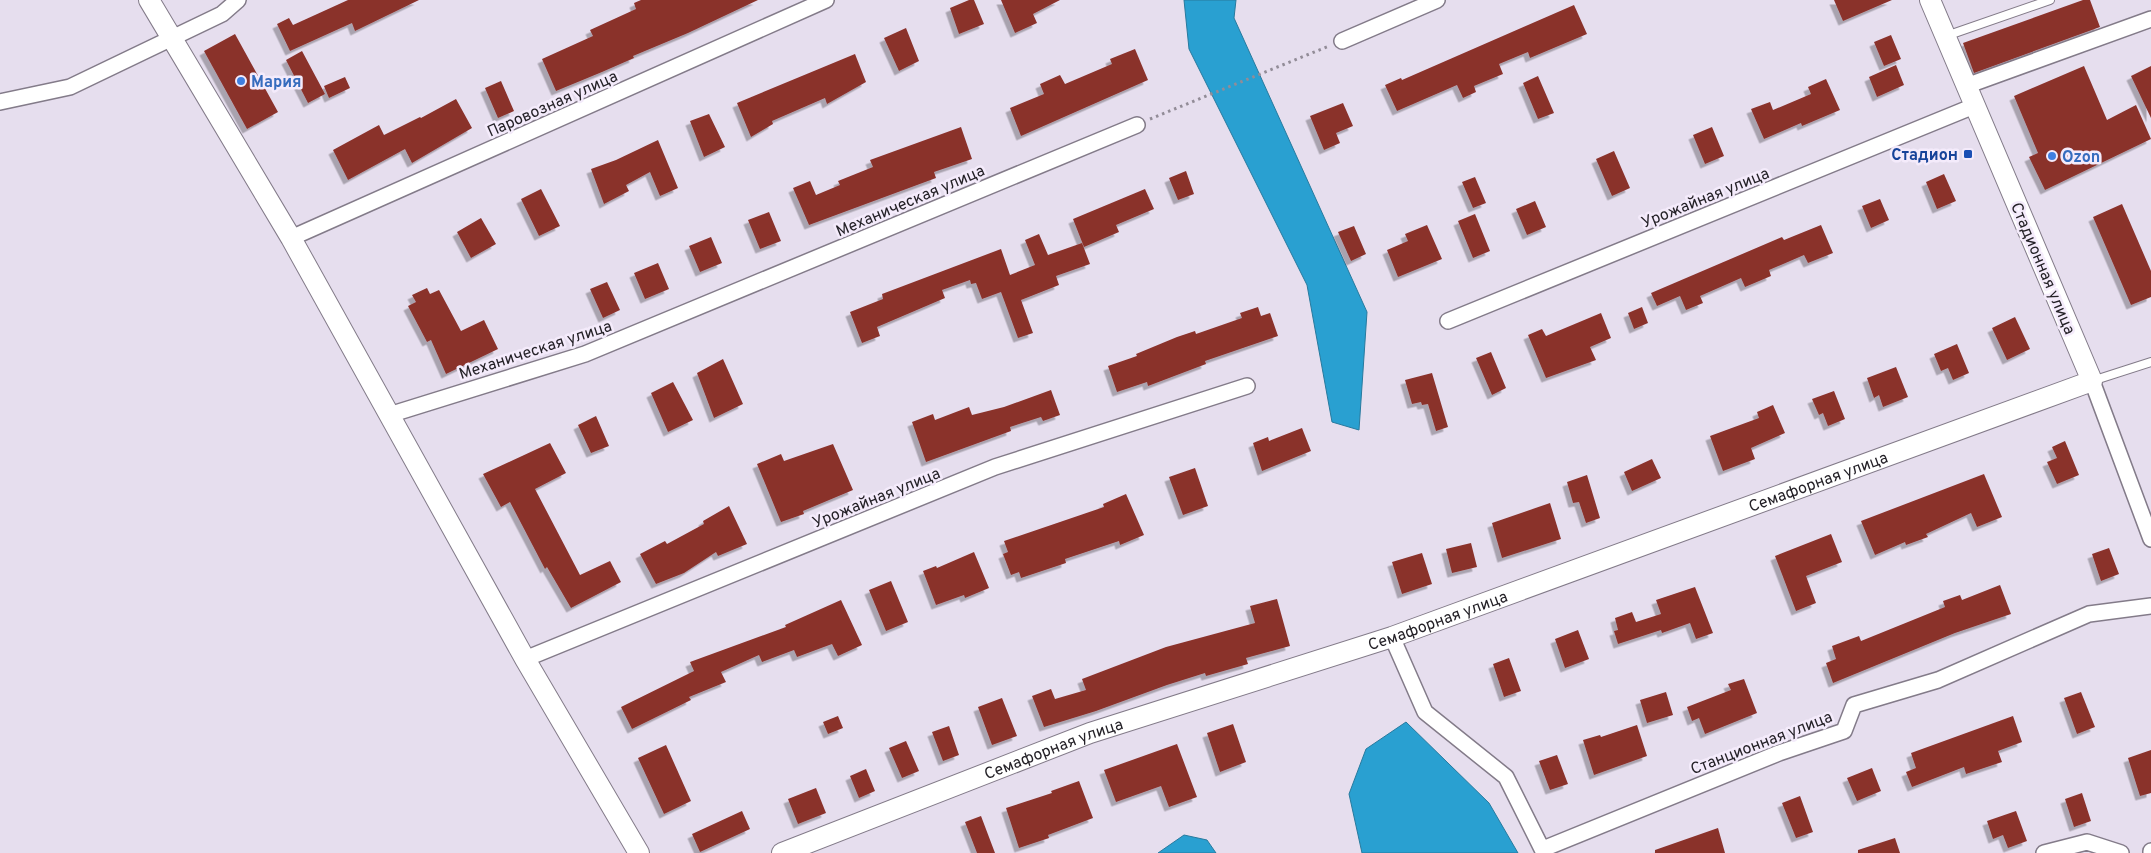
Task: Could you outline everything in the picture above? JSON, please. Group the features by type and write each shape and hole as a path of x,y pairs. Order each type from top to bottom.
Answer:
{"street":[{"path":"149,0 291,238 525,660 639,853"},
{"path":"0,102 70,87 222,14 238,0"},
{"name":"Паровозная улица","path":"291,238 826,0"},
{"path":"1342,41 1437,0"},
{"name":"Стадионная улица","path":"1930,0 2092,381 2151,539"},
{"path":"1966,86 2151,19"},
{"name":"Урожайная улица","path":"1448,321 1974,106"},
{"name":"Механическая улица","path":"390,414 585,354 1137,125"},
{"name":"Семафорная улица","path":"782,853 1090,733 1392,638 2092,381"},
{"name":"Урожайная улица","path":"525,660 995,467 1247,386"},
{"name":"Станционная улица","path":"1543,851 1779,752 1844,731 1854,705 1938,680 2089,614 2151,606"},
{"path":"1392,638 1425,712 1506,777 1543,851"},
{"path":"2044,853 2087,842 2121,853"}],"lane":[{"path":"1945,37 2050,0"},
{"path":"2092,381 2151,362"}],"path":[{"path":"1137,125 1342,41"}],"water":[{"path":"1184,0 1236,0 1234,18 1367,312 1359,430 1332,422 1307,285 1189,49"},
{"path":"1406,722 1489,803 1518,853 1362,853 1349,794 1366,749"},
{"path":"1184,835 1207,840 1216,853 1158,853"}],"building":[{"path":"348,0 419,0 355,31 352,23 290,51 277,24 289,18 293,25"},
{"path":"641,0 758,0 633,56 634,58 556,91 542,59 593,36 590,30 636,9 634,3"},
{"path":"969,0 974,0 984,24 959,34 950,8"},
{"path":"1001,0 1060,0 1033,14 1037,23 1015,33"},
{"path":"1834,0 1892,0 1843,21"},
{"path":"2083,0 2090,0 2100,27 1974,73 1963,43"},
{"path":"1574,5 1587,34 1530,58 1528,52 1499,64 1503,74 1474,86 1476,92 1463,98 1457,85 1397,111 1385,85 1401,78 1402,80"},
{"path":"906,28 919,61 899,71 884,38"},
{"name":"Мария","path":"235,34 278,112 247,129 204,51"},
{"path":"1891,35 1901,59 1884,66 1874,42"},
{"path":"1135,49 1148,80 1021,136 1010,108 1044,94 1040,84 1060,75 1065,84 1112,64 1110,59"},
{"path":"302,51 325,94 308,103 286,60"},
{"path":"855,54 866,82 827,104 825,98 772,121 773,124 751,137 737,103"},
{"path":"1896,65 1904,85 1877,97 1869,77"},
{"path":"2084,66 2107,120 2136,105 2151,139 2045,190 2029,157 2038,153 2014,96"},
{"path":"2151,66 2151,118 2131,76"},
{"path":"1538,76 1554,113 1538,119 1523,83"},
{"path":"345,77 350,88 329,98 324,86"},
{"path":"1826,79 1840,110 1802,126 1801,123 1764,139 1751,109 1770,102 1773,110 1811,94 1808,87"},
{"path":"501,81 514,111 498,118 485,88"},
{"path":"456,99 472,128 412,163 405,149 348,180 333,150 379,125 384,135"},
{"path":"1343,103 1353,126 1336,133 1340,143 1324,150 1310,116"},
{"path":"709,114 725,147 704,157 690,121"},
{"path":"961,127 972,159 934,172 936,178 809,225 793,188 810,181 816,195 840,185 838,181 873,167 870,160"},
{"path":"1712,127 1724,156 1705,164 1693,135"},
{"path":"658,140 678,188 660,196 650,172 626,185 629,191 604,204 591,169 616,160"},
{"path":"1614,151 1630,188 1612,196 1596,159"},
{"path":"1186,171 1194,194 1178,200 1169,178"},
{"path":"1944,174 1956,201 1937,209 1926,182"},
{"path":"1475,177 1486,203 1473,208 1462,182"},
{"path":"541,189 560,226 539,236 521,199"},
{"path":"1145,189 1154,209 1116,225 1119,232 1084,247 1073,219"},
{"path":"1880,199 1889,220 1871,228 1862,206"},
{"path":"1535,201 1546,227 1527,235 1516,209"},
{"path":"2122,204 2151,271 2151,297 2131,305 2093,217"},
{"path":"769,212 781,241 760,249 748,220"},
{"path":"1475,214 1490,251 1473,258 1458,221"},
{"path":"481,218 496,244 471,258 457,232"},
{"path":"1427,225 1442,259 1398,277 1387,250 1408,241 1405,234"},
{"path":"1821,225 1833,253 1808,263 1804,255 1769,270 1771,276 1745,287 1741,278 1700,296 1703,303 1686,310 1680,296 1657,306 1651,293 1782,237 1784,240"},
{"path":"1354,226 1366,254 1351,261 1338,232"},
{"path":"1039,234 1048,255 1082,243 1090,264 1056,276 1059,285 1021,300 1033,333 1018,338 1001,292 982,299 976,283 971,284 970,280 942,290 945,298 877,327 880,336 862,343 850,312 883,299 882,294 1001,249 1010,275 1035,265 1025,240"},
{"path":"711,237 722,263 700,272 689,246"},
{"path":"658,263 669,289 645,299 634,273"},
{"path":"607,282 620,310 603,318 590,289"},
{"path":"427,288 430,294 439,290 461,331 484,320 498,349 446,374 431,340 427,342 408,306 416,302 412,295"},
{"path":"1258,307 1261,316 1270,313 1278,336 1205,361 1206,364 1148,386 1147,382 1117,392 1108,366 1137,356 1136,354 1177,337 1195,331 1196,334 1242,318 1240,313"},
{"path":"1642,307 1648,323 1634,329 1628,313"},
{"path":"1601,313 1611,338 1590,347 1596,360 1546,378 1528,335 1542,329 1546,336"},
{"path":"2015,317 2030,349 2007,360 1992,328"},
{"path":"1957,344 1969,373 1953,380 1948,368 1941,371 1934,354"},
{"path":"1491,352 1506,388 1492,395 1476,358"},
{"path":"723,359 743,404 714,418 697,373"},
{"path":"1896,367 1908,397 1883,407 1879,395 1874,398 1867,378"},
{"path":"1432,373 1448,427 1436,431 1428,404 1422,405 1421,402 1412,404 1405,380"},
{"path":"673,382 693,420 668,432 651,393"},
{"path":"1051,390 1060,415 1043,421 1041,417 1010,427 1011,431 926,462 912,422 933,414 935,420 969,407 972,415 1004,407"},
{"path":"1834,391 1845,419 1828,426 1823,413 1819,415 1812,399"},
{"path":"1773,405 1785,433 1751,448 1755,459 1723,471 1710,436 1759,418 1757,412"},
{"path":"596,416 609,446 591,453 578,425"},
{"path":"1302,428 1311,451 1262,471 1253,443 1268,437 1269,441"},
{"path":"2065,441 2079,475 2057,484 2047,462 2057,458 2052,447"},
{"path":"550,443 566,473 535,489 580,575 610,561 621,582 571,608 547,567 545,569 510,502 501,507 483,474"},
{"path":"833,444 853,490 803,511 804,514 781,522 757,464 781,454 784,461"},
{"path":"1652,459 1661,478 1632,491 1624,472"},
{"path":"1195,468 1208,506 1183,515 1169,477"},
{"path":"1984,474 2002,517 1977,527 1971,513 1926,534 1928,537 1906,545 1905,542 1875,555 1861,521"},
{"path":"1587,475 1600,518 1586,523 1579,502 1573,503 1567,482"},
{"path":"1126,494 1144,535 1120,545 1119,541 1065,559 1066,563 1021,578 1019,572 1011,575 1003,554 1008,552 1004,541 1104,507 1103,504"},
{"path":"1550,503 1561,539 1502,558 1492,523"},
{"path":"729,506 747,544 718,556 716,552 684,573 656,584 640,554 665,541 667,544 704,524 703,521"},
{"path":"1831,534 1842,562 1806,576 1816,603 1796,611 1775,556"},
{"path":"1471,543 1477,567 1452,573 1446,549"},
{"path":"2109,548 2119,574 2101,581 2092,554"},
{"path":"974,552 989,588 965,598 964,595 936,605 923,571 936,566 937,568"},
{"path":"1422,553 1432,584 1402,594 1392,562"},
{"path":"891,581 908,622 886,631 869,590"},
{"path":"2000,585 2011,614 1955,633 1833,683 1826,663 1836,659 1832,646 1859,636 1861,641 1945,607 1943,601 1960,595 1962,600"},
{"path":"1695,587 1713,633 1696,639 1690,623 1662,633 1661,630 1618,644 1614,631 1618,630 1615,618 1632,612 1636,622 1661,614 1656,600"},
{"path":"1277,599 1290,646 1246,658 1248,664 1206,676 1205,673 1044,727 1032,696 1051,689 1055,699 1086,690 1082,679 1166,647 1255,623 1250,606"},
{"path":"841,600 862,645 838,656 832,644 797,657 794,650 762,662 759,655 721,672 726,682 689,697 691,700 632,729 621,707 694,671 690,662 786,627 785,625"},
{"path":"1578,630 1589,659 1565,668 1555,639"},
{"path":"1509,658 1521,691 1504,697 1493,664"},
{"path":"1744,679 1757,713 1705,734 1699,718 1692,721 1687,707 1731,690 1728,684"},
{"path":"1666,692 1673,715 1647,723 1640,700"},
{"path":"2081,692 2095,727 2077,734 2064,698"},
{"path":"1002,698 1017,736 992,745 978,707"},
{"path":"838,716 843,728 828,734 823,722"},
{"path":"2013,716 2022,742 1998,751 2002,762 1966,774 1964,767 1912,787 1906,772 1916,768 1911,753"},
{"path":"1233,724 1246,762 1220,772 1207,733"},
{"path":"1637,725 1647,756 1594,775 1583,740 1600,735 1601,737"},
{"path":"949,726 959,755 943,761 932,732"},
{"path":"906,741 919,771 902,778 889,748"},
{"path":"1177,744 1197,797 1169,807 1161,786 1116,802 1104,770"},
{"path":"666,745 691,801 664,814 638,758"},
{"path":"2151,750 2151,793 2140,796 2128,758"},
{"path":"1557,755 1568,784 1550,790 1539,761"},
{"path":"1872,768 1881,791 1857,801 1847,778"},
{"path":"866,769 875,791 859,798 850,776"},
{"path":"1079,781 1093,818 1048,835 1049,838 1019,848 1006,808 1052,793 1051,791"},
{"path":"816,788 826,813 798,824 788,799"},
{"path":"2082,793 2091,821 2074,827 2065,799"},
{"path":"1800,796 1813,832 1796,838 1782,803"},
{"path":"742,811 750,829 700,852 692,834"},
{"path":"2016,811 2027,841 2008,848 2003,835 1993,839 1987,821"},
{"path":"981,816 995,853 977,853 965,822"},
{"path":"1718,828 1725,853 1655,853 1655,850"},
{"path":"1895,838 1900,853 1858,853 1858,850"}],"place":[{"name":"Мария","path":"241,81"},
{"name":"Стадион","path":"1968,154"},
{"name":"Ozon","path":"2052,156"}]}
